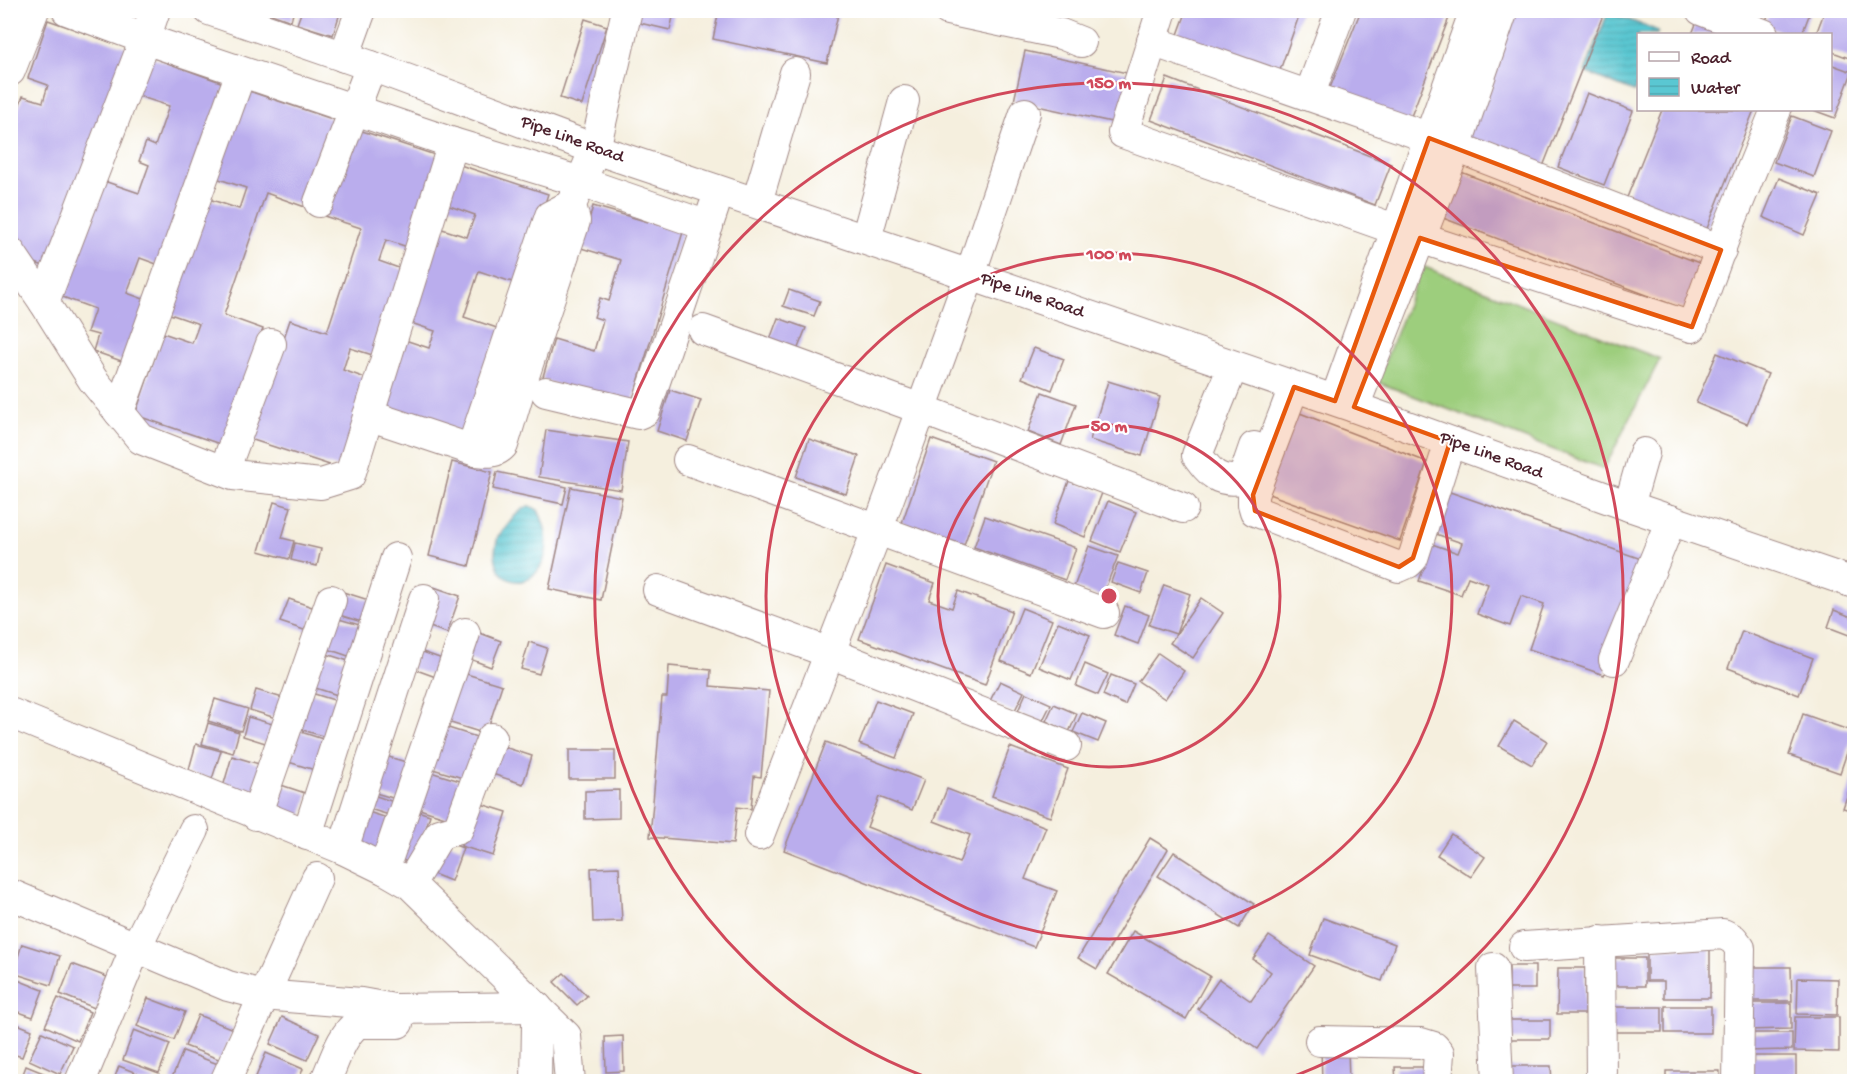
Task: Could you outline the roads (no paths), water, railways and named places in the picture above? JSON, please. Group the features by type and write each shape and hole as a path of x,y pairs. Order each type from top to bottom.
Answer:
{"street":[{"path":"10,71 34,10"},
{"path":"67,10 145,39 453,143 576,194 708,226"},
{"path":"44,302 145,39 154,10"},
{"name":"Pipe Line Road","path":"209,10 596,149 866,239 1854,583"},
{"path":"319,202 355,110 361,10"},
{"path":"369,416 476,451 492,453 498,451 503,445 575,221 576,194 596,149 627,10"},
{"path":"948,10 1061,34 1081,42"},
{"path":"1162,10 1123,133 1408,234 1692,327 1776,111"},
{"path":"1309,96 1341,10"},
{"path":"1442,142 1475,10"},
{"path":"1344,404 1442,142 1503,10"},
{"path":"1701,10 1760,33"},
{"path":"1152,41 1442,142 1721,250"},
{"path":"119,412 241,72"},
{"path":"757,202 795,73"},
{"path":"866,239 904,101"},
{"path":"759,836 877,531 970,275 1025,112"},
{"path":"10,252 93,380 141,439 233,475 321,484 350,475 453,143"},
{"path":"546,392 638,414 645,411 720,190"},
{"path":"1344,404 1372,357 1408,234"},
{"path":"704,330 1183,508"},
{"path":"224,471 271,344"},
{"path":"1233,366 1197,455 1210,474 1229,481 1243,480 1286,384"},
{"path":"1286,384 1253,495 1255,511 1399,567 1413,558 1450,442"},
{"path":"1629,506 1644,453"},
{"path":"688,460 1104,613"},
{"path":"1614,660 1671,520"},
{"path":"307,835 396,558"},
{"path":"658,590 830,653 1066,746"},
{"path":"343,849 424,598"},
{"path":"256,815 331,600"},
{"path":"384,869 465,633"},
{"path":"10,713 343,849 410,884 542,1020 570,1082"},
{"path":"410,884 440,834 458,829 492,738"},
{"path":"80,1082 136,947 194,830"},
{"path":"225,1082 317,878"},
{"path":"13,901 136,947 228,986 263,995 361,1003 394,1009 542,1020"},
{"path":"1524,947 1723,934 1734,939 1740,948 1737,1082"},
{"path":"1600,941 1601,1082"},
{"path":"1493,969 1498,1082"},
{"path":"325,1082 346,1036 358,1023 542,1020"},
{"path":"536,1082 542,1020"},
{"path":"1320,1041 1421,1043 1434,1047 1439,1053 1437,1082"}],"water":[{"path":"1608,12 1658,31 1657,33 1637,33 1637,84 1634,92 1585,72"},
{"path":"529,506 538,510 546,533 546,553 540,567 531,577 520,581 508,579 500,570 495,554 498,536 515,515"}]}
